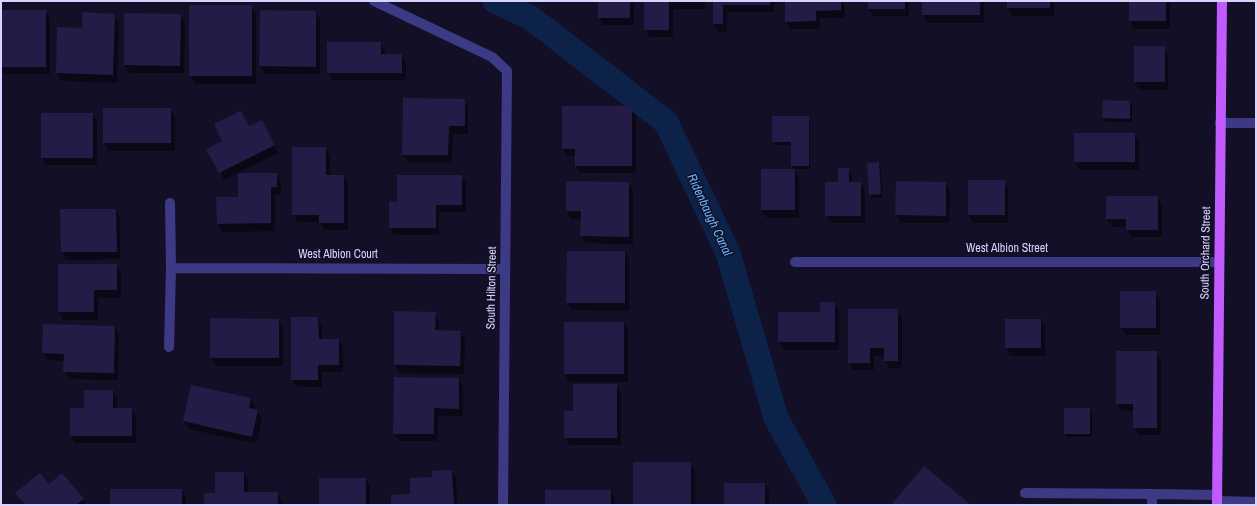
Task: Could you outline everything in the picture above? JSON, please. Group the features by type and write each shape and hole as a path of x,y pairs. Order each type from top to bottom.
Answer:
{"main road":[{"name":"South Orchard Street","path":"1217,500 1222,1"}],"street":[{"name":"South Hilton Street","path":"374,1 492,57 507,70 503,505"},
{"path":"1220,123 1256,123"},
{"path":"169,347 170,203"},
{"name":"West Albion Street","path":"796,262 1219,262"},
{"name":"West Albion Court","path":"170,268 505,269"},
{"path":"1025,493 1152,494 1256,502"},
{"path":"1152,494 1152,505"}],"building":[{"path":"598,1 630,1 630,18 598,18"},
{"path":"644,1 669,1 669,30 644,30"},
{"path":"713,1 770,1 770,5 723,5 723,24 713,24"},
{"path":"785,1 841,1 841,10 816,11 816,21 785,22"},
{"path":"868,1 905,1 905,9 868,9"},
{"path":"922,1 980,1 980,15 922,15"},
{"path":"1007,1 1050,1 1050,8 1007,8"},
{"path":"1129,1 1166,1 1166,21 1129,21"},
{"path":"189,5 252,5 252,76 189,76"},
{"path":"1,10 46,10 46,67 1,67"},
{"path":"260,10 316,11 316,67 259,66"},
{"path":"82,12 115,14 113,75 56,73 57,27 82,28"},
{"path":"124,13 181,14 180,66 124,65"},
{"path":"327,42 381,42 381,54 402,54 402,73 327,73"},
{"path":"1134,46 1165,46 1165,82 1134,82"},
{"path":"403,98 465,99 465,126 449,126 448,155 402,155"},
{"path":"1103,100 1130,101 1130,119 1102,118"},
{"path":"562,106 632,106 632,166 575,166 575,149 562,149"},
{"path":"103,108 171,108 171,143 103,143"},
{"path":"241,111 249,126 262,120 275,145 219,173 206,149 222,141 214,124"},
{"path":"41,113 93,113 93,158 41,158"},
{"path":"772,116 809,116 809,166 791,166 791,142 772,142"},
{"path":"1074,133 1135,133 1135,162 1074,162"},
{"path":"292,147 326,147 326,175 344,175 344,223 319,223 319,215 292,215"},
{"path":"879,162 881,194 869,195 867,163"},
{"path":"838,168 849,168 849,182 861,182 861,216 825,216 825,182 838,182"},
{"path":"761,169 795,169 795,210 761,210"},
{"path":"238,173 277,173 277,187 271,187 271,223 217,224 216,197 238,197"},
{"path":"397,175 462,175 462,205 436,205 436,228 389,228 389,202 397,202"},
{"path":"968,180 1005,180 1005,215 968,215"},
{"path":"566,181 629,182 629,237 580,236 581,211 566,211"},
{"path":"896,181 946,182 946,216 895,215"},
{"path":"1106,196 1158,196 1158,230 1126,230 1126,219 1106,219"},
{"path":"60,209 116,209 117,252 61,252"},
{"path":"567,251 625,251 625,303 566,303"},
{"path":"58,264 117,264 117,290 94,290 94,312 58,312"},
{"path":"1120,291 1156,291 1156,328 1120,328"},
{"path":"820,302 835,302 835,342 778,342 778,312 820,312"},
{"path":"848,309 898,309 898,361 884,361 884,348 870,348 870,363 848,363"},
{"path":"394,311 436,312 435,330 461,331 460,366 394,365"},
{"path":"291,317 318,317 319,339 339,339 339,365 318,365 318,380 291,380"},
{"path":"210,318 279,319 279,358 210,358"},
{"path":"1005,319 1041,319 1041,348 1005,348"},
{"path":"564,322 624,322 624,374 564,374"},
{"path":"43,324 115,326 114,373 63,372 64,354 42,353"},
{"path":"1116,351 1157,351 1157,428 1133,428 1133,404 1116,404"},
{"path":"394,377 459,378 459,409 434,408 434,434 393,434"},
{"path":"573,384 617,384 617,438 564,438 564,411 573,411"},
{"path":"191,385 251,398 249,408 258,410 252,437 183,421"},
{"path":"84,390 113,390 113,408 132,408 132,436 70,436 70,408 84,408"},
{"path":"1064,408 1090,408 1090,434 1064,434"},
{"path":"633,462 691,462 691,505 633,505"},
{"path":"924,466 971,505 891,505"},
{"path":"452,470 454,505 391,505 391,495 410,494 410,478 432,477 432,471"},
{"path":"215,472 244,472 244,492 278,492 278,505 204,505 204,493 215,493"},
{"path":"40,473 49,484 62,473 84,499 76,505 25,505 15,493"},
{"path":"319,478 366,478 366,505 319,505"},
{"path":"724,483 765,483 765,505 724,505"},
{"path":"110,489 182,489 182,505 110,505"},
{"path":"545,490 611,490 611,505 545,505"}],"waterway":[{"name":"Ridenbaugh Canal","path":"495,1 531,18 666,122 728,253 776,418 824,505"}]}
